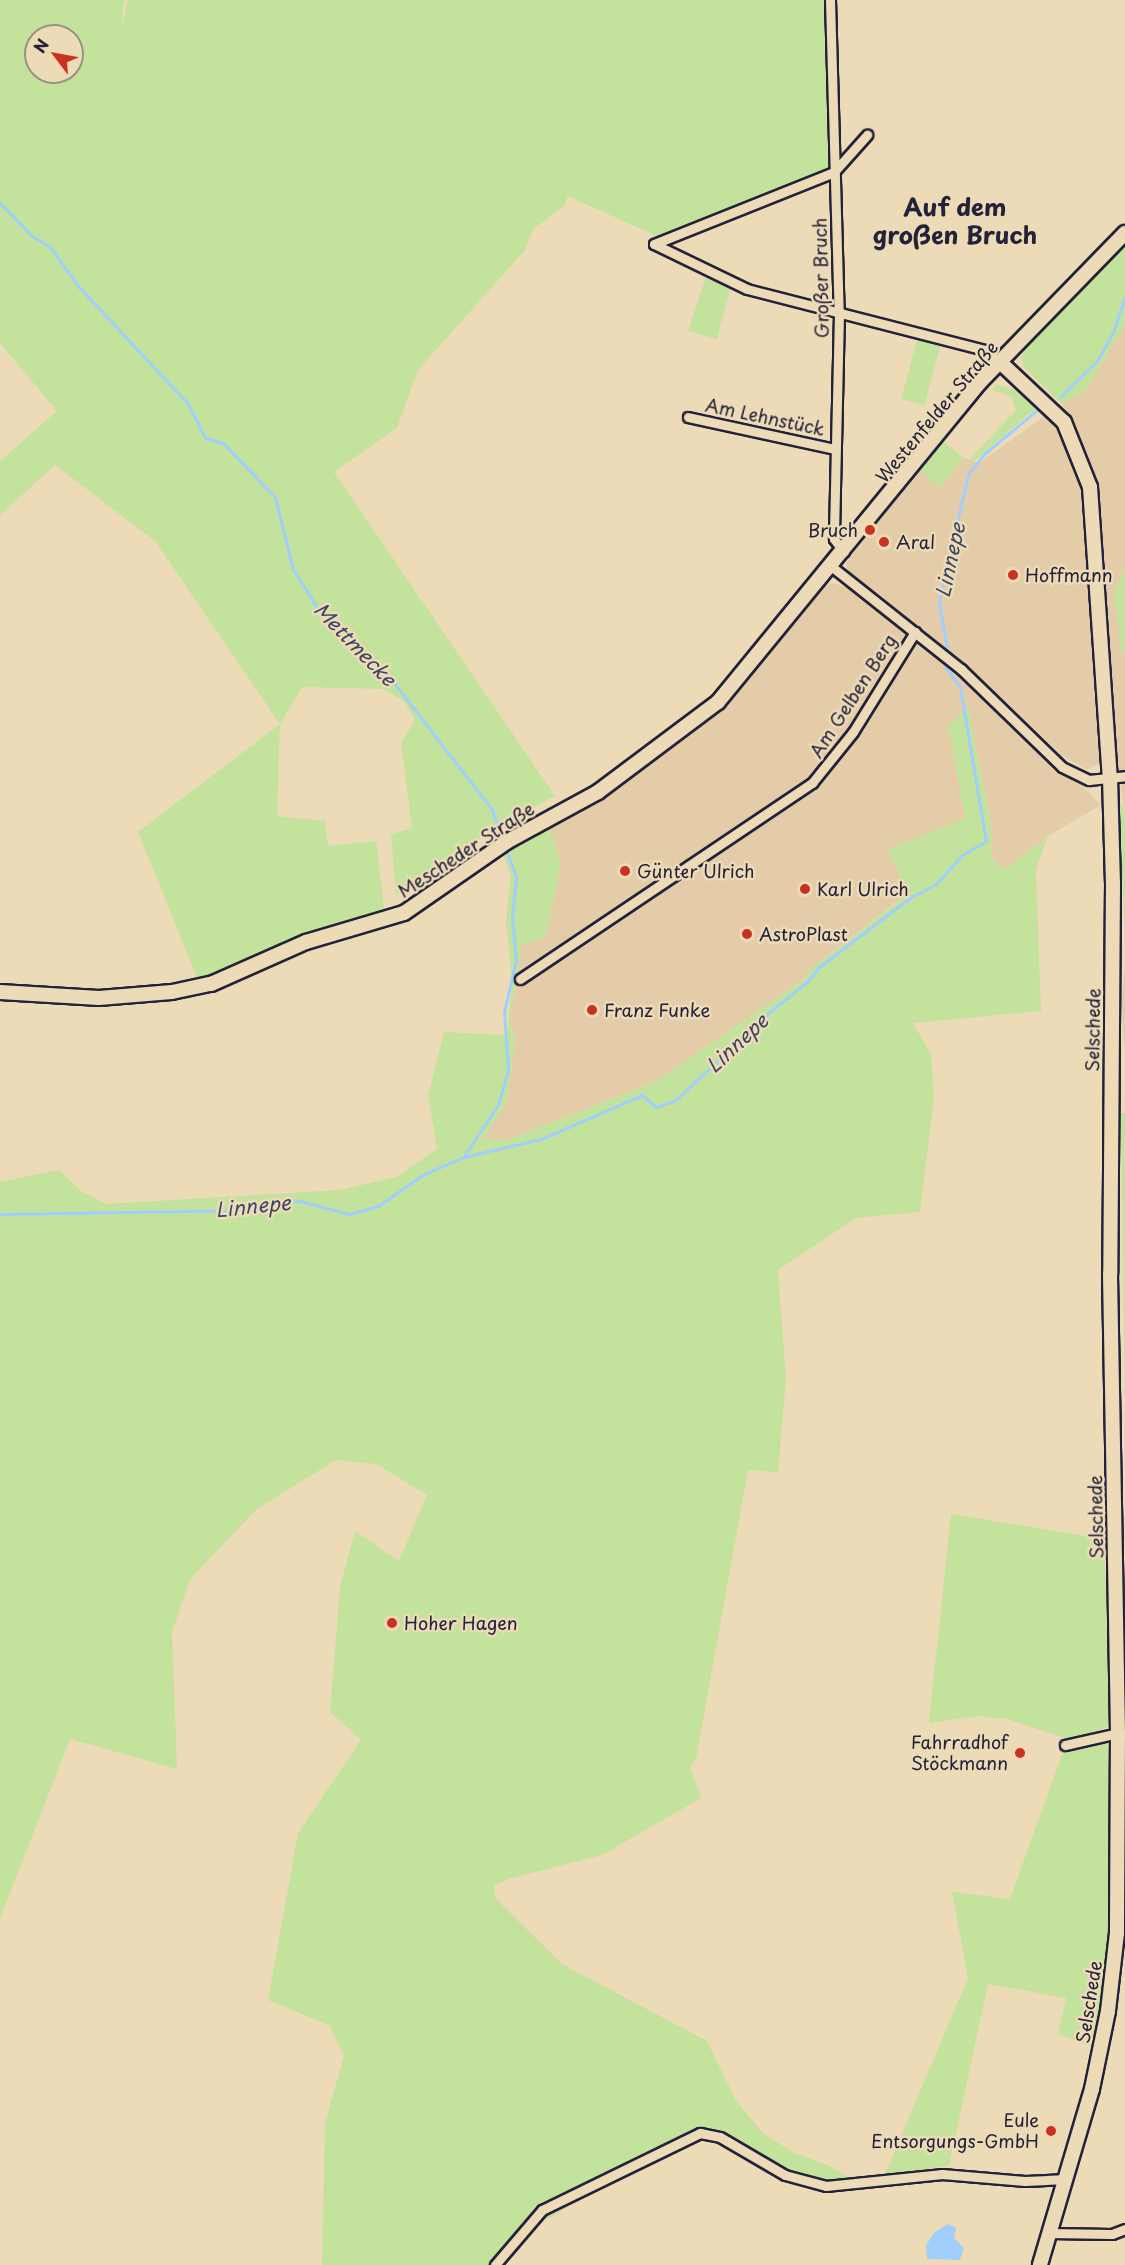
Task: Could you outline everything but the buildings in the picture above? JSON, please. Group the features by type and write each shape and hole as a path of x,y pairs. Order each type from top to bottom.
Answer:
{"street":[{"name":"Großer Bruch","path":"830,0 839,313 834,539 843,552"},
{"path":"867,135 834,172 654,244 729,282 984,350 1000,362"},
{"name":"Westenfelder Straße","path":"831,566 1000,362 1125,233"},
{"name":"Selschede","path":"1000,362 1064,422 1087,475 1110,777 1113,884 1110,1274 1119,1868 1113,1975 1092,2089 1040,2265"},
{"name":"Am Lehnstück","path":"688,417 835,449"},
{"name":"Am Gelben Berg","path":"831,566 957,665 1062,767 1089,780 1125,776"},
{"name":"Mescheder Straße","path":"0,992 99,998 199,988 306,942 404,913 504,844 598,792 703,715 736,682 831,566"},
{"name":"Am Gelben Berg","path":"520,979 812,783 854,732 915,632"},
{"path":"1065,1744 1118,1733"},
{"path":"495,2265 542,2210 700,2133 720,2137 785,2175 825,2186 942,2174 1025,2181 1066,2179"},
{"path":"1049,2233 1112,2234 1125,2229"}],"shaded area":[{"path":"1125,325 1125,816 1111,705 1094,491 1088,454 1062,404 1086,389"},
{"path":"1049,413 1080,471 1089,532 1101,752 1100,762 1087,770 1063,756 974,672 855,580 847,572 846,563 919,470 941,485 964,458 979,463"},
{"path":"833,583 845,587 996,699 1101,805 1048,836 1005,871 992,857 991,823 968,707 949,727 965,819 908,893 810,969 804,979 657,1081 507,1140 483,1139 507,1101 515,1040 510,1021 522,943 546,937 561,863 548,826 608,796 720,712 826,585"},
{"path":"1125,966 1125,1051 1121,1007"}],"green space":[{"path":"0,0 124,0 121,32 128,0 826,0 828,170 661,238 568,196 564,206 533,229 525,250 418,370 397,428 334,472 555,796 494,828 396,896 391,834 412,828 401,743 415,720 405,702 384,689 302,687 280,724 155,541 55,465 0,515 0,461 57,411 0,343"},
{"path":"1125,244 1125,325 1086,389 1062,404 1024,368 1021,357 1032,337"},
{"path":"706,276 730,289 717,339 688,331"},
{"path":"917,340 940,346 924,405 901,399"},
{"path":"997,385 1013,389 1036,408 974,461 969,460 1016,410 1011,396 992,390"},
{"path":"943,441 964,458 940,488 919,471"},
{"path":"1125,567 1125,651 1122,656 1114,594"},
{"path":"968,706 991,824 992,858 1005,870 1048,836 1036,869 1041,1011 913,1023 931,1054 934,1098 920,1212 856,1218 778,1270 786,1379 778,1472 748,1470 696,1759 690,1767 701,1798 602,1855 508,1879 494,1886 495,1898 562,1964 707,2041 736,2101 763,2133 794,2153 830,2166 855,2182 842,2184 784,2171 701,2129 593,2188 553,2217 521,2226 489,2265 322,2265 325,2123 344,2056 329,2025 268,2000 298,1833 361,1740 330,1712 340,1587 355,1531 399,1561 427,1495 376,1464 336,1460 257,1509 190,1579 172,1632 177,1769 70,1739 0,1919 0,1182 59,1170 82,1192 107,1204 339,1190 397,1177 437,1149 428,1096 444,1032 507,1035 512,983 506,920 511,875 503,854 548,826 561,863 546,937 522,944 510,1021 515,1040 507,1101 483,1139 507,1140 657,1081 804,979 810,969 908,894 888,849 965,819 948,726"},
{"path":"280,724 277,816 325,821 328,846 376,841 385,916 199,983 138,832"},
{"path":"1122,805 1125,816 1125,927 1118,806"},
{"path":"1121,1113 1125,1113 1125,1408"},
{"path":"951,1514 1104,1539 1110,1726 1071,1740 1007,1719 977,1716 929,1723"},
{"path":"1104,1741 1114,1751 1111,1925 1095,2048 1058,2034 1066,1998 988,1984 949,2166 885,2174 968,1978 952,1892 1010,1899 1064,1749"}],"water":[{"path":"948,2224 956,2228 954,2238 964,2248 960,2260 927,2259 926,2245 935,2232"}],"waterway":[{"name":"Mettmecke","path":"0,203 32,236 50,247 79,287 188,404 205,438 223,443 275,497 293,569 321,614 390,678 491,808 503,840"},
{"name":"Linnepe","path":"1060,397 1097,361 1114,330 1125,297"},
{"name":"Linnepe","path":"0,1214 251,1210 272,1202 300,1201 349,1214 378,1206 424,1174 464,1157 541,1139 642,1095 656,1107 676,1100 762,1018 807,982 819,967 911,897 936,884 962,855 986,841 960,687 945,666 947,649 939,602 968,474 984,454 1037,410"},
{"name":"Mettmecke","path":"464,1156 498,1105 508,1069 504,1012 516,960 512,917 516,877 506,849"}],"place":[{"name":"Bruch","path":"870,530"},
{"name":"Aral","path":"884,542"},
{"name":"Hoffmann","path":"1013,575"},
{"name":"Günter Ulrich","path":"625,871"},
{"name":"Karl Ulrich","path":"805,889"},
{"name":"AstroPlast","path":"747,934"},
{"name":"Franz Funke","path":"592,1010"},
{"name":"Hoher Hagen","path":"392,1623"},
{"name":"Fahrradhof Stöckmann","path":"1020,1753"},
{"name":"Eule Entsorgungs-GmbH","path":"1051,2131"}],"district":[{"name":"Auf dem großen Bruch","path":"955,221"}]}
